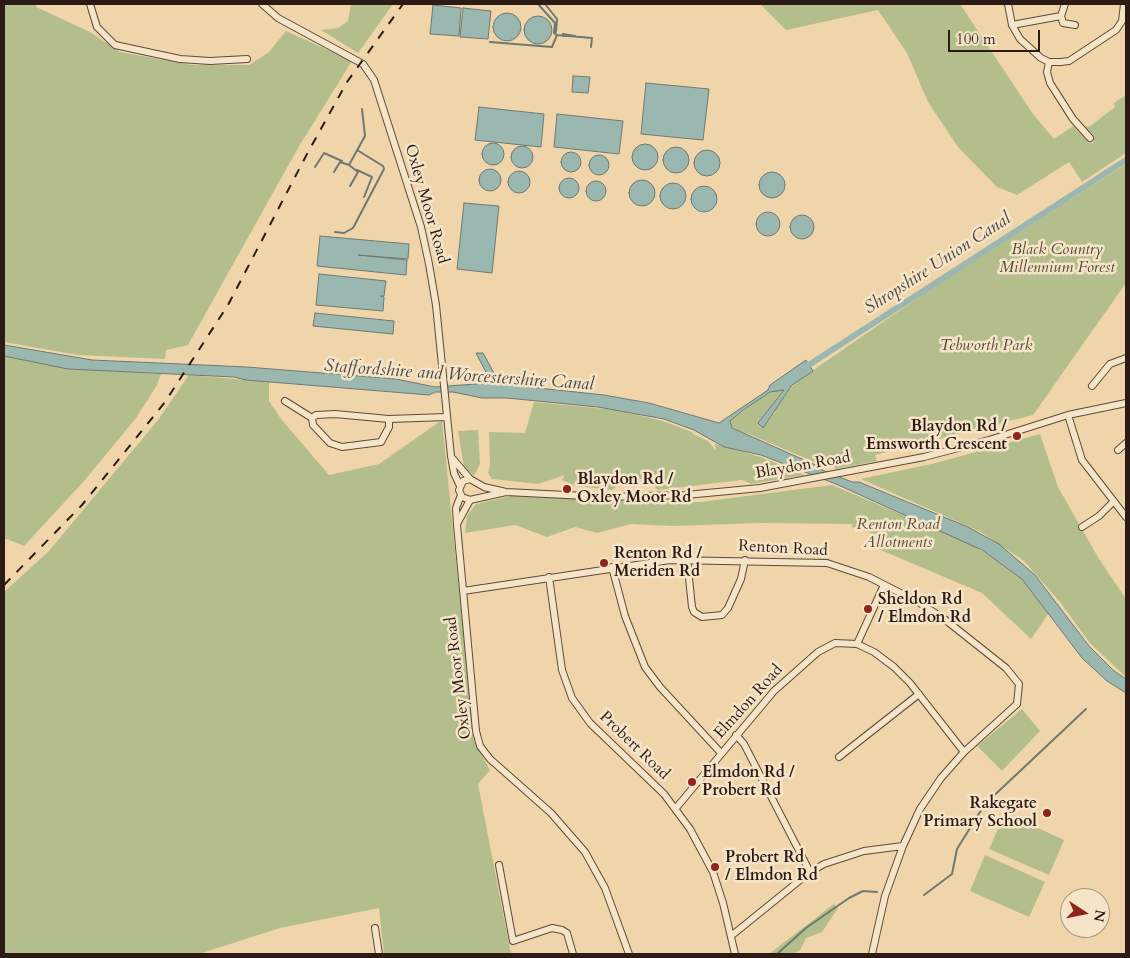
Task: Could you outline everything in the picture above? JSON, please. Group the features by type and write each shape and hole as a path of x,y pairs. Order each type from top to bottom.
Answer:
{"street":[{"path":"90,4 97,27 115,45 180,59 210,61 247,59"},
{"name":"Oxley Moor Road","path":"262,4 284,22 355,59 371,73 416,211 430,264 440,341 451,456 454,473 460,486"},
{"path":"272,4 272,13"},
{"path":"1008,4 1012,25 1020,39 1030,50 1049,62 1069,61 1110,35 1122,21 1125,6"},
{"path":"1060,16 1065,4"},
{"path":"1012,25 1060,16"},
{"path":"1060,16 1064,23 1076,26"},
{"path":"1049,62 1047,72 1050,83 1073,119 1090,138"},
{"path":"1092,386 1110,364 1126,358"},
{"path":"286,401 296,404 312,418 313,425 330,443 342,448 381,442 390,427 389,419"},
{"name":"Blaydon Road","path":"478,484 506,492 657,497 797,483 868,469 990,440 1068,415 1126,403"},
{"path":"312,418 316,415 335,414 389,419 446,417"},
{"path":"1068,415 1082,460 1126,516"},
{"path":"1118,450 1126,443"},
{"path":"451,456 470,479 478,484 479,493 472,500 457,525"},
{"path":"470,479 463,481 460,486 460,495 472,500"},
{"name":"Blaydon Road","path":"472,500 506,492"},
{"name":"Oxley Moor Road","path":"460,495 456,508 457,525 476,731 480,746 490,759 551,813 585,852 605,888 629,954"},
{"path":"1082,527 1099,516 1114,501"},
{"path":"687,559 692,607 694,612 702,617 722,615 728,608 741,580 745,560"},
{"name":"Renton Road","path":"463,592 612,568 687,559 827,563 884,585 943,618 1006,668 1018,684 1019,698 1013,710 964,752 931,792 903,846 885,896 872,954"},
{"path":"612,568 625,616 645,666 660,687 721,753"},
{"name":"Probert Road","path":"549,578 562,670 572,698 590,723 649,777 676,808 690,828 713,872 736,954"},
{"path":"857,644 884,585"},
{"name":"Elmdon Road","path":"676,808 774,691 818,652 835,643 857,644 874,652 894,667 919,694 964,752"},
{"path":"839,757 919,694"},
{"path":"736,735 744,744 810,872"},
{"path":"731,936 810,872 834,859 864,851 903,846"},
{"path":"499,865 513,941 552,928 562,930 567,933 574,954"},
{"path":"375,928 379,954"}],"green space":[{"path":"4,4 36,4 36,7 90,32 120,52 192,65 249,65 269,52 286,31 352,61 298,148 188,345 166,350 165,359 78,355 4,342"},
{"path":"351,4 393,4 358,53 321,30 338,28 348,21"},
{"path":"760,4 960,4 1033,114 1054,139 1073,126 1089,143 1093,143 1094,135 1084,127 1090,126 1115,107 1114,103 1126,95 1126,153 1082,182 1069,162 1017,195 997,187 958,147 928,102 907,53 878,10 786,30"},
{"name":"Tebworth Park","path":"1126,164 1126,283 1033,415 875,455 877,461 835,469 835,465 826,467 738,431 730,425 732,419 770,392 784,389 758,423 763,427 796,382 938,284"},
{"path":"4,356 68,369 161,374 157,385 136,418 85,480 24,546 4,538"},
{"path":"189,375 269,382 269,401 281,419 329,475 379,464 442,420 474,741 490,770 478,784 511,954 384,954 379,908 280,928 199,954 4,954 4,592 48,552 158,420"},
{"path":"534,402 616,410 663,421 692,432 708,441 716,451 715,444 761,457 805,475 751,484 742,480 658,490 647,479 628,479 612,490 576,486 562,480 565,475 538,484 492,479 488,473 490,465 489,432 525,433"},
{"path":"478,430 480,464 474,476 464,467 458,431"},
{"path":"1040,434 1058,487 1099,559 1126,599 1126,677 1089,642 1060,602 1024,561 981,532 861,479 936,463"},
{"name":"Renton Road Allotments","path":"832,485 967,542 1009,568 1022,579 1049,613 1031,639 982,593 869,545 874,534 852,527 852,524 760,523 672,526 631,524 597,533 575,527 547,537 515,525 465,533 467,516 476,504 510,496 700,502"},
{"path":"1022,709 1040,731 1002,771 977,746"},
{"path":"1005,813 1064,840 1049,875 989,849"},
{"path":"985,855 1045,882 1029,917 970,891"},
{"path":"834,904 838,908 822,932 806,938 800,950 793,954 769,954"}],"water":[{"path":"433,5 461,8 459,36 430,34"},
{"path":"463,8 491,11 488,39 460,37"},
{"path":"507,13 517,17 521,27 517,37 507,41 497,37 493,27 497,17"},
{"path":"538,16 548,20 552,30 548,40 538,44 528,40 524,30 528,20"},
{"path":"573,76 590,77 588,93 572,92"},
{"path":"646,83 709,89 703,140 641,134"},
{"path":"479,107 544,114 541,147 475,140"},
{"path":"557,114 623,121 619,154 554,147"},
{"path":"493,143 501,146 504,154 501,162 493,165 485,162 482,154 485,146"},
{"path":"645,144 654,148 658,157 654,166 645,170 636,166 632,157 636,148"},
{"path":"522,146 530,149 533,157 530,165 522,168 514,165 511,157 514,149"},
{"path":"676,147 685,151 689,160 685,169 676,173 667,169 663,160 667,151"},
{"path":"707,150 716,154 720,163 716,172 707,176 698,172 694,163 698,154"},
{"path":"567,152 575,152 581,158 581,166 575,172 567,172 561,166 561,158"},
{"path":"599,155 606,158 609,165 606,172 599,175 592,172 589,165 592,158"},
{"path":"490,169 498,172 501,180 498,188 490,191 482,188 479,180 482,172"},
{"path":"519,171 527,174 530,182 527,190 519,193 511,190 508,182 511,174"},
{"path":"772,172 781,176 785,185 781,194 772,198 763,194 759,185 763,176"},
{"path":"569,178 576,181 579,188 576,195 569,198 562,195 559,188 562,181"},
{"path":"642,180 651,184 655,193 651,202 642,206 633,202 629,193 633,184"},
{"path":"596,181 603,184 606,191 603,198 596,201 589,198 586,191 589,184"},
{"path":"673,183 682,187 686,196 682,205 673,209 664,205 660,196 664,187"},
{"path":"704,186 713,190 717,199 713,208 704,212 695,208 691,199 695,190"},
{"path":"464,203 499,206 492,273 457,269"},
{"path":"768,212 777,215 780,224 777,233 768,236 759,233 756,224 759,215"},
{"path":"802,215 807,216 813,222 813,232 807,238 802,239 797,238 791,232 790,227 791,222 797,216"},
{"path":"320,236 409,244 408,259 358,255 407,260 406,275 317,266"},
{"path":"319,274 386,281 384,296 380,296 384,297 383,311 316,305"},
{"path":"315,313 394,321 393,334 313,326"},
{"path":"4,345 92,360 247,367 396,379 435,387 489,383 490,380 476,353 483,353 500,384 604,395 649,403 719,423 768,390 770,385 806,360 813,371 792,385 763,428 758,423 784,390 770,392 742,411 730,421 732,428 820,467 822,470 852,482 859,482 968,527 999,544 1035,575 1089,646 1114,671 1126,679 1126,693 1107,681 1082,658 1022,579 982,550 836,484 761,455 724,447 694,430 664,419 598,407 507,398 482,398 453,392 435,392 429,395 246,380 234,377 68,369 4,356"}],"waterway":[{"path":"538,4 555,23 554,33 557,35"},
{"path":"545,4 557,19 556,32"},
{"path":"563,34 575,36"},
{"path":"490,42 552,47 557,35 592,38 591,47"},
{"path":"563,36 575,36"},
{"path":"350,186 358,172 349,165 365,136 362,109"},
{"path":"335,232 344,233 353,228 384,169 383,166 357,150"},
{"path":"315,167 324,153 342,161"},
{"name":"Shropshire Union Canal","path":"804,368 1126,160"},
{"path":"334,172 340,162 349,165"},
{"path":"357,170 372,177 364,197"},
{"path":"924,895 952,874 957,849 985,804 1086,709"},
{"path":"777,954 806,928 849,898 863,891 877,892"}],"railway":[{"path":"4,585 82,505 165,402 228,305 347,82 403,4"}],"place":[{"name":"Blaydon Rd / Emsworth Crescent","path":"1017,436"},
{"name":"Blaydon Rd / Oxley Moor Rd","path":"567,489"},
{"name":"Renton Rd / Meriden Rd","path":"604,563"},
{"name":"Sheldon Rd / Elmdon Rd","path":"868,609"},
{"name":"Elmdon Rd / Probert Rd","path":"692,782"},
{"name":"Rakegate Primary School","path":"1047,813"},
{"name":"Probert Rd / Elmdon Rd","path":"715,867"}],"park label":[{"name":"Black Country Millennium Forest","path":"1057,259"}],"water label":[{"name":"Staffordshire and Worcestershire Canal","path":"459,376"}]}
